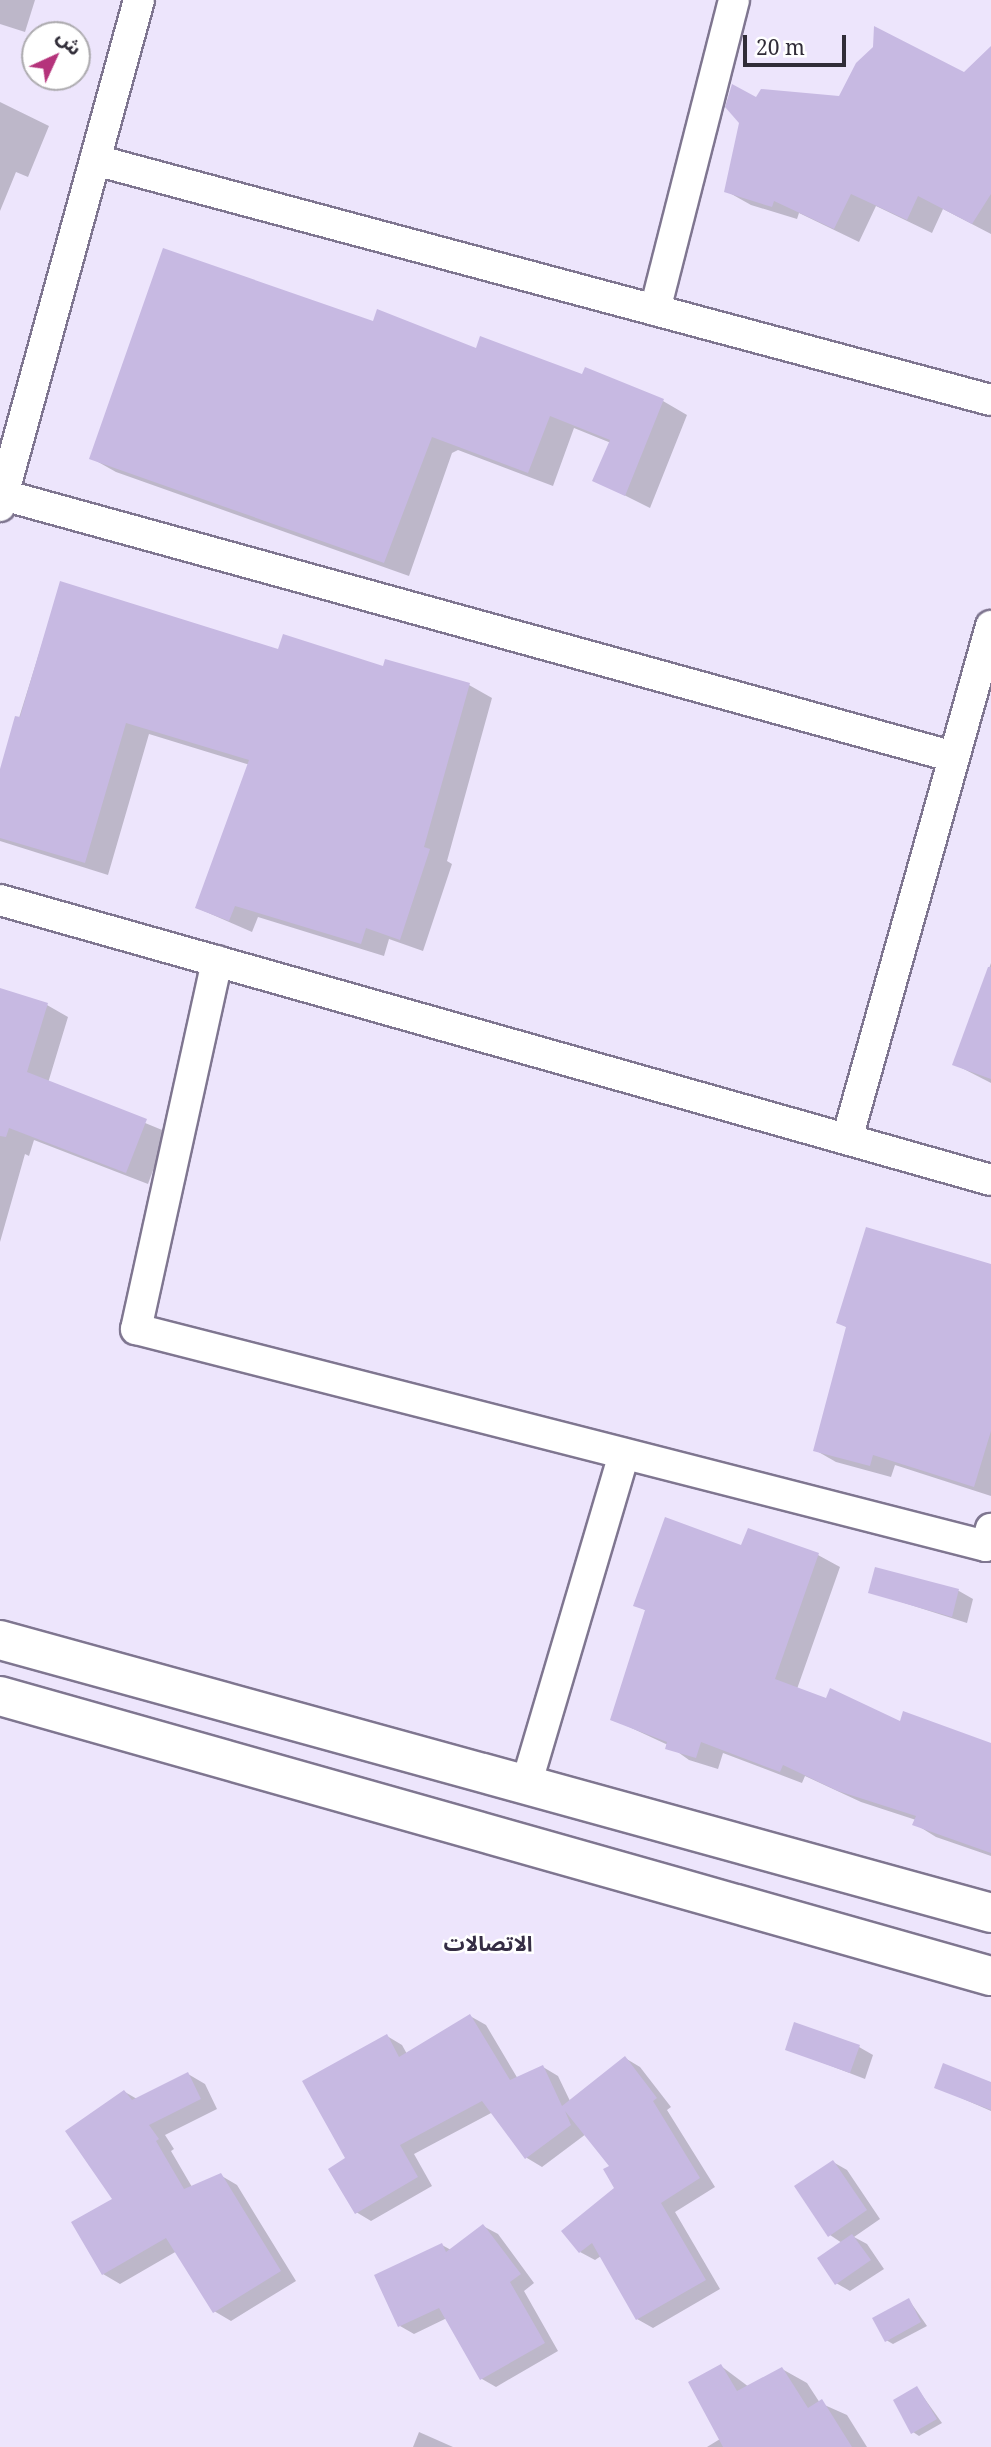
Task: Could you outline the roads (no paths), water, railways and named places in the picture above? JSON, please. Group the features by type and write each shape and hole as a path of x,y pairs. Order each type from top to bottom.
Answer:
{"street":[{"path":"139,0 1,501 954,757"},
{"path":"655,310 734,0"},
{"path":"95,160 991,400"},
{"path":"847,1139 991,626"},
{"path":"0,900 991,1180"},
{"path":"217,961 136,1329 986,1546 991,1529"},
{"path":"526,1785 624,1454"},
{"path":"0,1640 991,1913"},
{"path":"0,1696 991,1976"}],"district":[{"name":"الاتصالات","path":"488,1943"}]}
